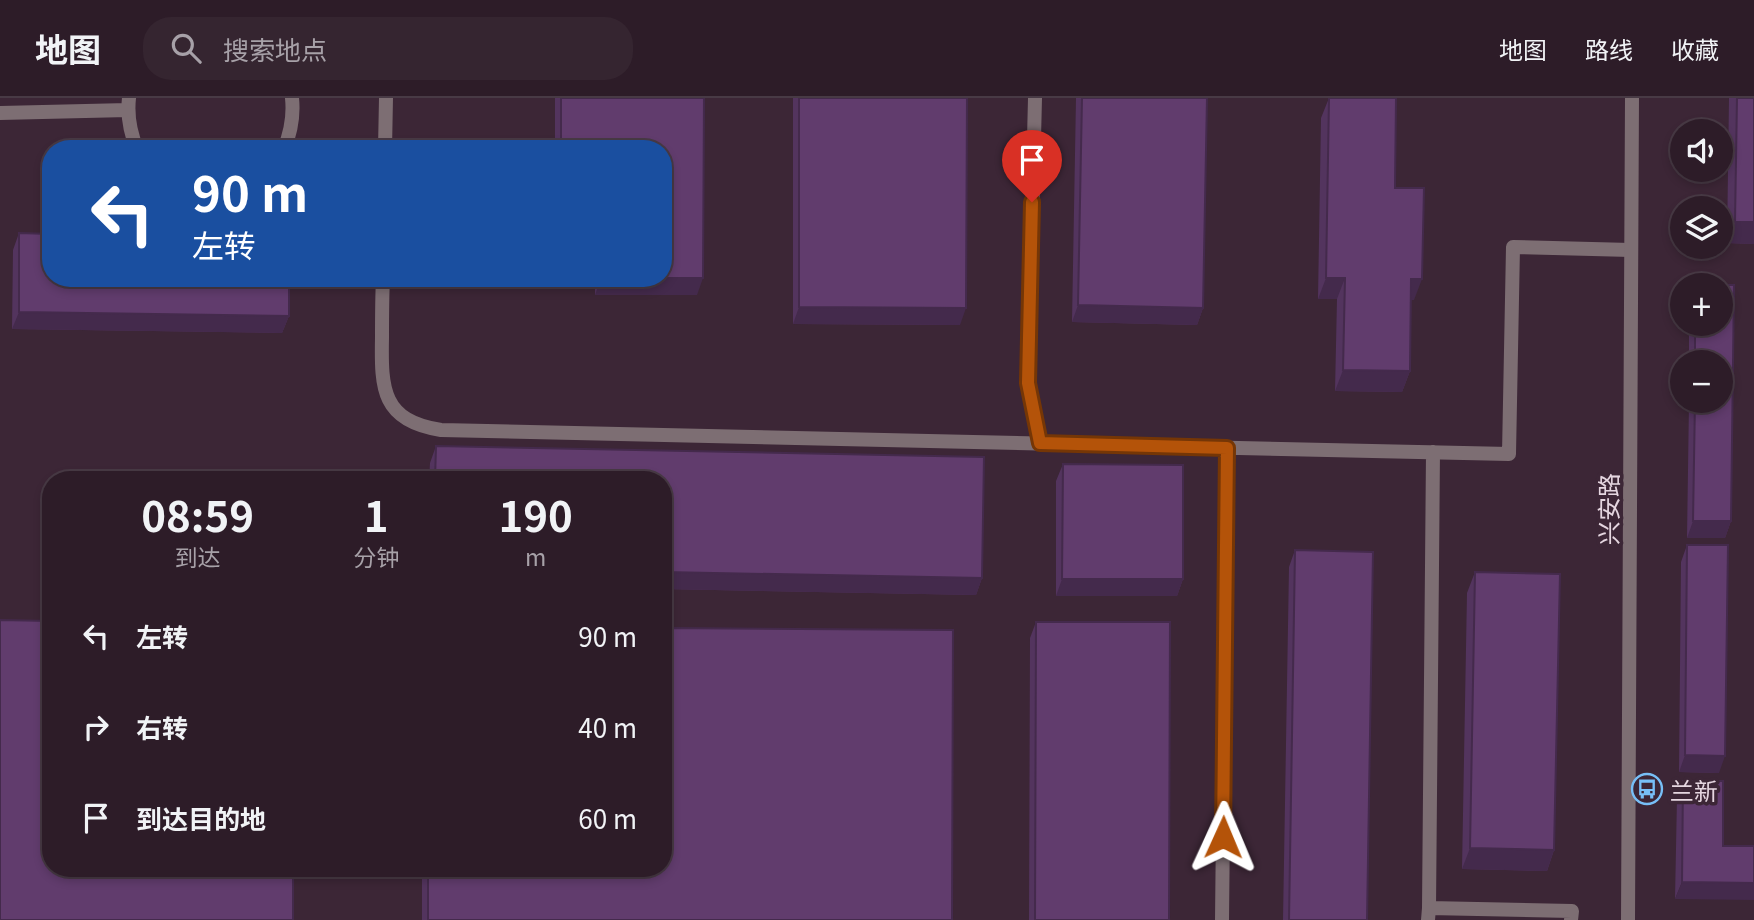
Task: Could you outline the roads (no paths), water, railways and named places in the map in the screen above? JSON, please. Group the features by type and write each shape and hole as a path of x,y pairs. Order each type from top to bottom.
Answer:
{"street":[{"path":"288,140 292,130 292,98"},
{"path":"385,140 386,98"},
{"path":"1035,98 1028,383 1040,443"},
{"name":"兴安路","path":"1628,920 1632,98"},
{"path":"0,113 129,104 130,129 134,140"},
{"path":"383,287 383,386 391,404 405,418 422,427 441,430 1509,454 1513,247 1631,250"},
{"path":"1222,920 1227,448"},
{"path":"1433,452 1428,914 1572,911 1572,920"}],"place":[{"name":"兰新","path":"1647,789"}]}
